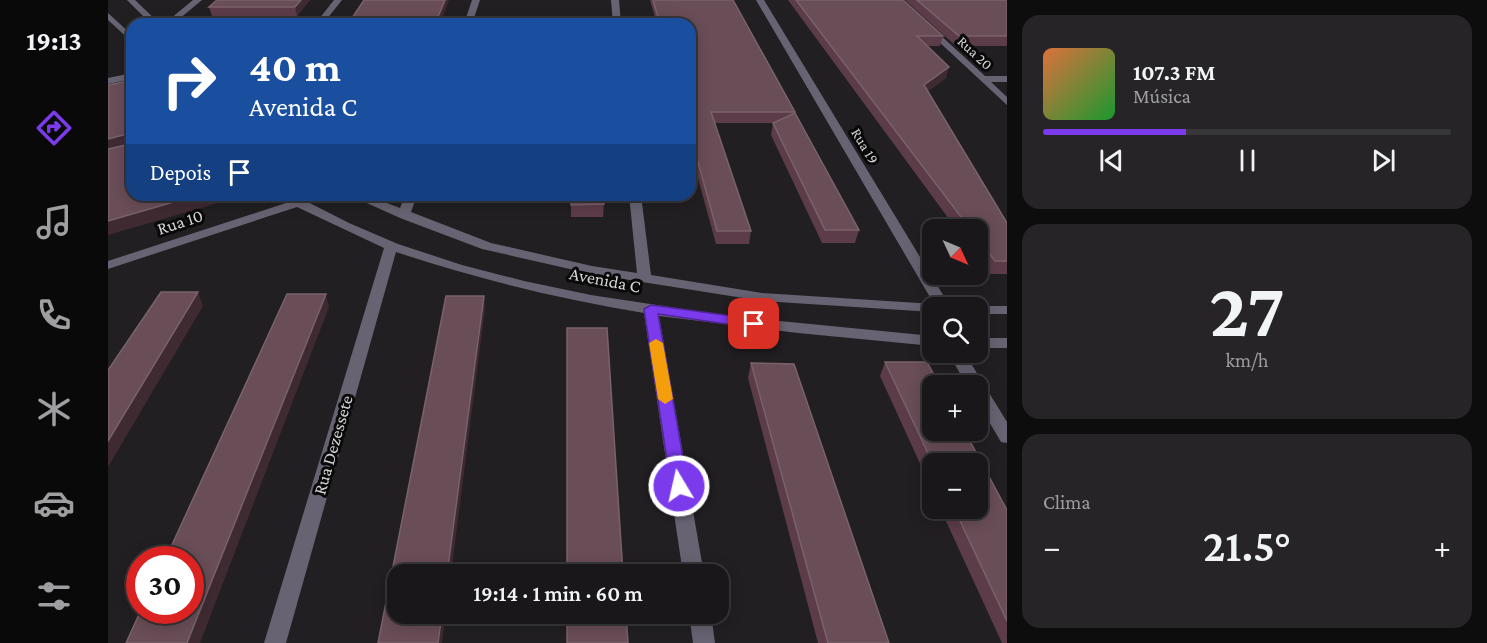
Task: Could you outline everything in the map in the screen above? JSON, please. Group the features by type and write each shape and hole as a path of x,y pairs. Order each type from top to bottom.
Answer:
{"street":[{"path":"131,0 150,18"},
{"path":"176,18 198,0"},
{"path":"324,18 338,0"},
{"path":"470,18 476,0"},
{"path":"615,0 616,18"},
{"name":"Rua 19","path":"760,0 937,297"},
{"name":"Rua 20","path":"898,0 1007,102"},
{"path":"108,15 126,34"},
{"path":"108,81 126,77"},
{"path":"982,79 1007,79"},
{"name":"Rua 10","path":"108,265 286,201"},
{"name":"Avenida C","path":"296,201 391,246 445,264 533,287 651,309 795,330 922,340"},
{"name":"Avenida C","path":"370,201 487,246 592,270 762,297 922,307"},
{"path":"404,215 409,201"},
{"path":"636,201 644,278"},
{"name":"Rua Dezessete","path":"275,643 391,246"},
{"path":"651,309 691,564"},
{"path":"988,310 1007,310"},
{"path":"988,342 1007,343"},
{"path":"988,405 1007,437"},
{"path":"702,624 705,643"}],"building":[{"path":"217,0 301,0 295,7 209,7"},
{"path":"364,0 445,0 438,18 352,18"},
{"path":"653,0 733,0 795,112 711,112 751,231 717,231 696,155 696,18 658,18"},
{"path":"796,0 903,0 943,36 917,36 949,67 924,85 1007,223 1007,261 995,261 988,252 988,219 963,219"},
{"path":"917,0 1007,0 1007,36 959,36"},
{"path":"126,81 126,134 108,139 108,85"},
{"path":"795,113 859,230 825,230 773,123"},
{"path":"126,145 126,201 177,201 108,221 108,149"},
{"path":"571,201 604,201 604,204 571,205"},
{"path":"161,292 198,292 108,441 108,370"},
{"path":"287,294 326,294 204,600 204,546 171,546"},
{"path":"446,296 484,296 448,564 393,564"},
{"path":"567,328 607,328 622,564 567,564"},
{"path":"885,362 928,363 934,375 922,375 922,441"},
{"path":"751,363 794,364 889,643 828,643"},
{"path":"922,441 970,441 976,453 928,453"},
{"path":"988,475 1007,510 1007,621 959,519 988,519"},
{"path":"387,597 387,624 441,624 438,643 378,643"},
{"path":"135,624 195,624 187,643 126,643"},
{"path":"567,624 627,624 628,643 567,643"}],"slow traffic":[{"path":"656,343 665,399"}],"route":[{"path":"679,486 651,309 754,324"}]}
